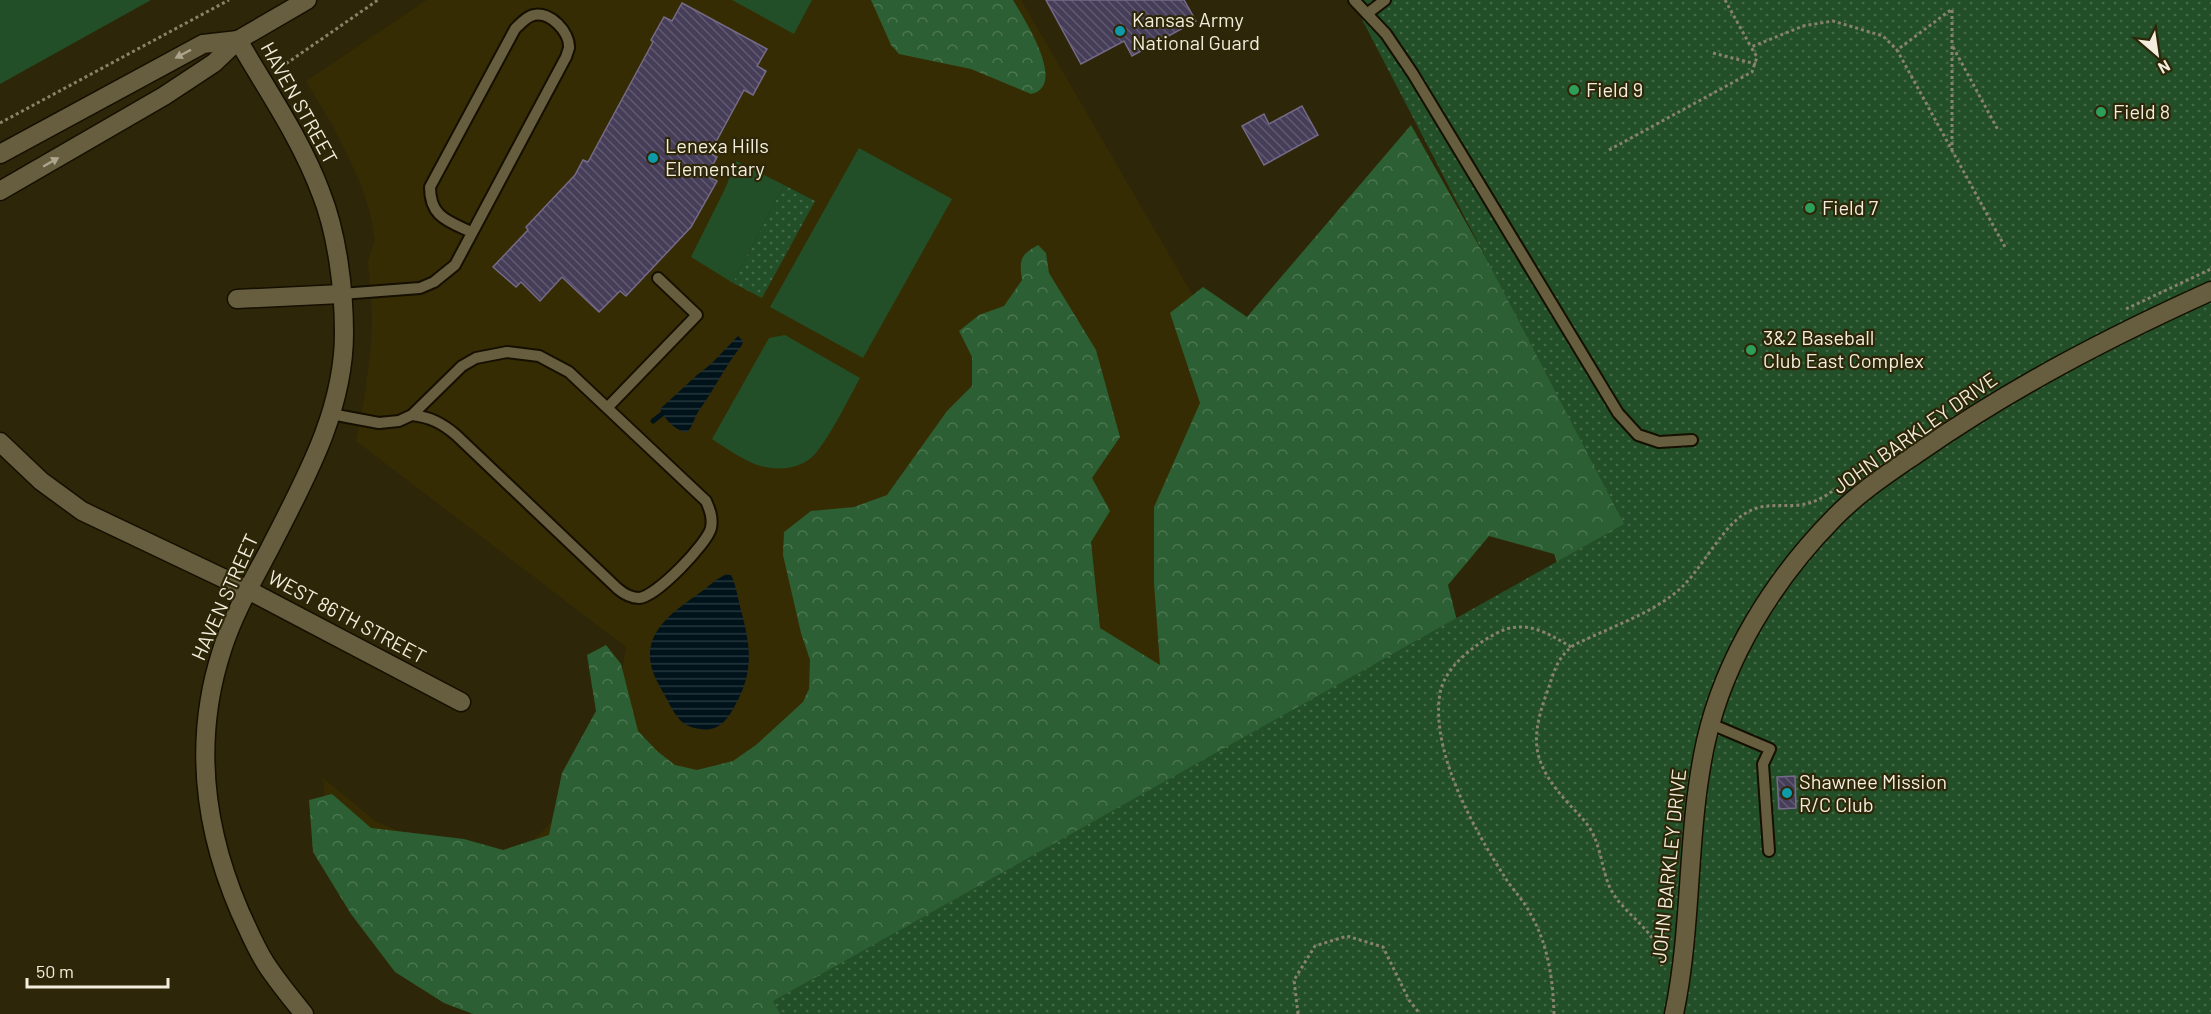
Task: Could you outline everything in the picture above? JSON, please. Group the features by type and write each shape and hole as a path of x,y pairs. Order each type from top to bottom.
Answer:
{"street":[{"path":"0,191 164,96 214,63 238,40 307,0"},
{"path":"0,154 202,44 238,40"},
{"name":"HAVEN STREET","path":"238,40 292,133 316,180 328,213 334,238 344,333 341,365 322,444 248,590 223,647 214,676 205,747 207,797 214,838 224,874 264,962 304,1014"},
{"name":"JOHN BARKLEY DRIVE","path":"1674,1014 1684,948 1697,790 1711,724 1718,699 1740,647 1768,598 1797,558 1835,516 1874,483 1951,430 2019,387 2119,333 2211,291"},
{"path":"237,299 341,294"},
{"name":"WEST 86TH STREET","path":"0,442 41,480 82,511 248,590 461,702"}],"lane":[{"path":"1354,0 1386,34 1413,74 1618,413 1638,435 1659,442 1692,440"},
{"path":"1368,13 1385,0"},
{"path":"341,294 420,288 435,282 455,265 566,57 569,47 567,36 555,22 543,15 534,15 524,20 515,29 430,187 430,201 435,211 445,219 471,232"},
{"path":"608,407 697,315 658,279"},
{"path":"331,414 379,423 399,421 412,415 462,366 476,358 507,352 539,356 569,372 706,501 712,520 708,536 658,588 640,598 629,596 618,589 446,426 428,417 412,415"},
{"path":"1711,724 1770,749 1763,764 1769,851"}],"path":[{"path":"0,123 229,0"},
{"path":"280,63 287,63 378,0"},
{"path":"1609,150 1752,72 1757,57 1725,0"},
{"path":"1897,50 1952,9 1952,151"},
{"path":"1751,46 1803,26 1833,21 1883,36 1897,50 2005,247"},
{"path":"1952,44 1998,130"},
{"path":"1713,53 1756,64"},
{"path":"1554,1014 1552,979 1543,939 1530,912 1486,846 1460,794 1447,758 1439,722 1441,691 1451,669 1483,640 1501,631 1520,627 1544,630 1571,647"},
{"path":"1298,1014 1294,980 1315,946 1347,936 1383,946 1409,1000 1420,1014"}],"shaded area":[{"path":"427,0 1021,0 1399,650 751,1014 328,846 323,778 375,821 463,859 515,859 571,803 611,740 626,647 356,441 371,346 372,318 368,261 375,240 370,213 360,182 335,130 306,81"}],"green space":[{"path":"0,0 151,0 0,84"},
{"path":"732,0 812,0 794,34"},
{"path":"871,0 1013,0 1040,51 1045,79 1041,88 1031,94 971,69 899,54 891,45"},
{"path":"1352,0 2211,0 2211,1014 780,1014 773,1001 1624,524"},
{"path":"1411,125 1592,446 1655,486 1579,620 1554,554 1489,536 1448,585 1477,700 1646,1014 473,1014 444,1003 395,972 351,914 313,852 309,800 332,794 371,828 464,839 503,850 549,835 562,773 596,711 587,655 606,645 621,664 638,731 657,751 675,765 697,770 733,761 756,745 803,702 809,689 810,660 801,633 783,555 784,532 811,511 854,507 887,495 947,411 972,386 972,357 959,331 979,315 1004,306 1022,280 1021,263 1024,255 1038,245 1046,253 1049,273 1096,350 1120,437 1092,478 1110,511 1091,542 1100,628 1160,665 1154,583 1154,507 1200,403 1170,313 1203,287 1247,317"},
{"path":"859,148 952,199 863,358 770,307"},
{"path":"736,161 784,185 733,283 691,257 725,189"},
{"path":"784,185 815,201 762,298 733,283"},
{"path":"785,335 860,378 830,432 811,458 789,468 763,467 734,454 712,439 769,338"}],"water":[{"path":"738,336 743,341 742,345 698,412 691,428 687,432 675,427 660,409 711,364"},
{"path":"727,574 731,575 735,584 748,640 747,675 739,698 724,722 715,728 698,729 686,725 675,714 652,670 650,653 655,634 661,625 684,604"}],"building":[{"name":"Kansas Army National Guard","path":"1046,0 1184,0 1196,21 1132,56 1124,41 1081,64"},
{"name":"Lenexa Hills Elementary","path":"682,3 767,49 757,66 766,71 753,95 744,90 710,153 717,157 707,176 717,181 691,227 626,296 620,291 599,312 562,277 540,301 521,282 516,287 493,267 528,230 526,227 575,175 583,160 588,162 653,42 651,40 664,17 672,21"},
{"path":"1302,106 1318,135 1264,165 1242,126 1264,114 1269,124"},
{"name":"Shawnee Mission R/C Club","path":"1795,776 1796,808 1779,809 1777,777"}],"waterway":[{"path":"653,421 662,414"}],"place":[{"name":"Kansas Army National Guard","path":"1120,31"},
{"name":"Field 9","path":"1574,90"},
{"name":"Field 8","path":"2101,112"},
{"name":"Lenexa Hills Elementary","path":"653,158"},
{"name":"Field 7","path":"1810,208"},
{"name":"3&2 Baseball Club East Complex","path":"1751,350"},
{"name":"Shawnee Mission R/C Club","path":"1787,793"}]}
